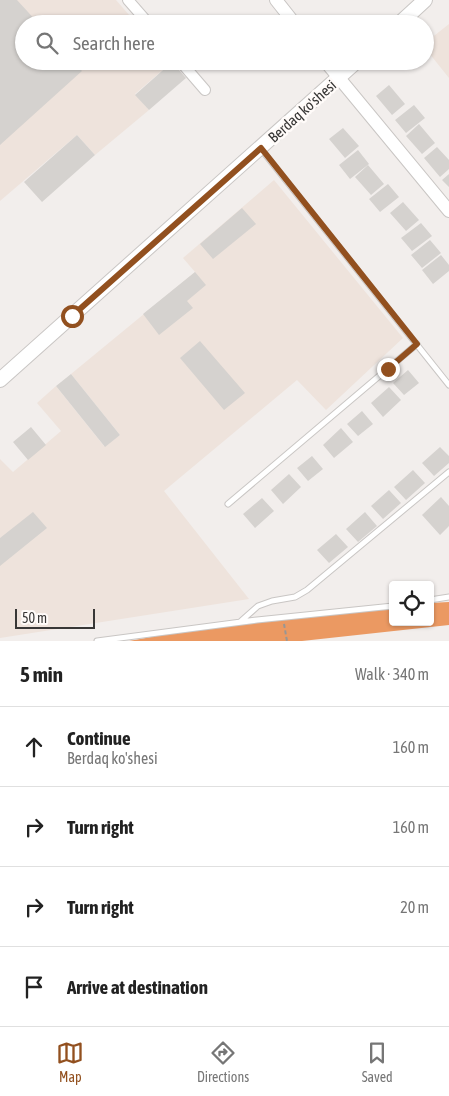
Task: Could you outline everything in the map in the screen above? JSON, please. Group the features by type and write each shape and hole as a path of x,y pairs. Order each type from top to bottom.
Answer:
{"main road":[{"path":"409,15 425,0"},
{"name":"Berdaq ko'shesi","path":"0,380 347,70"}],"street":[{"path":"128,0 140,15"},
{"path":"276,0 288,15"},
{"path":"188,70 205,90"},
{"path":"332,70 449,211"}],"lane":[{"path":"261,148 449,385"},
{"path":"228,504 417,344"},
{"path":"240,622 258,606 272,601 295,598 307,590 449,472"},
{"path":"434,599 449,597"},
{"path":"96,641 282,617 389,606"}],"path":[{"path":"282,617 287,641"}],"shaded area":[{"path":"0,0 116,0 129,15 15,15 15,70 163,70 135,94 149,110 95,155 77,135 0,201"},
{"path":"449,24 449,78 434,59 434,36"},
{"path":"274,180 403,338 326,410 297,380 164,491 249,599 0,638 0,459 13,472 61,431 37,403 56,386 104,446 120,435 71,374 195,272 183,258"},
{"path":"449,602 449,625 302,641 129,641 206,627 389,607 389,626 434,626 434,603"}],"building":[{"path":"0,0 17,0 31,15 15,15 15,70 82,71 0,145"},
{"path":"163,70 179,70 186,78 149,110 135,95"},
{"path":"389,85 405,104 392,115 376,96"},
{"path":"414,105 425,118 406,133 395,120"},
{"path":"419,124 435,143 422,154 406,136"},
{"path":"343,128 359,146 345,158 329,139"},
{"path":"77,135 95,155 42,202 24,182"},
{"path":"437,147 449,160 449,169 440,177 424,158"},
{"path":"358,150 369,164 350,179 339,165"},
{"path":"368,165 384,184 371,195 355,177"},
{"path":"449,174 449,187 442,180"},
{"path":"388,184 399,197 380,212 369,199"},
{"path":"403,202 419,220 406,231 390,213"},
{"path":"242,208 256,224 213,259 200,244"},
{"path":"421,223 432,236 412,251 401,238"},
{"path":"430,240 441,253 422,268 411,255"},
{"path":"441,255 449,265 449,271 433,284 422,270"},
{"path":"195,272 206,285 187,301 193,308 159,335 143,314"},
{"path":"200,341 245,393 224,410 180,358"},
{"path":"408,370 419,383 404,395 393,383"},
{"path":"71,374 120,435 105,447 56,386"},
{"path":"389,387 401,400 383,417 371,403"},
{"path":"362,411 373,424 358,436 347,424"},
{"path":"31,427 46,445 28,460 13,442"},
{"path":"341,428 353,442 334,458 323,445"},
{"path":"440,447 449,456 449,463 434,476 422,463"},
{"path":"312,456 323,469 308,481 297,468"},
{"path":"413,470 425,483 406,500 394,487"},
{"path":"289,474 301,487 283,504 271,490"},
{"path":"389,490 401,503 383,519 371,506"},
{"path":"441,497 449,506 449,526 440,535 422,515"},
{"path":"262,498 274,511 255,528 243,514"},
{"path":"33,512 47,528 0,566 0,538"},
{"path":"365,512 377,526 358,542 346,529"},
{"path":"336,534 348,547 329,563 317,550"}],"route":[{"path":"72,316 261,148 417,344 388,369"}]}
